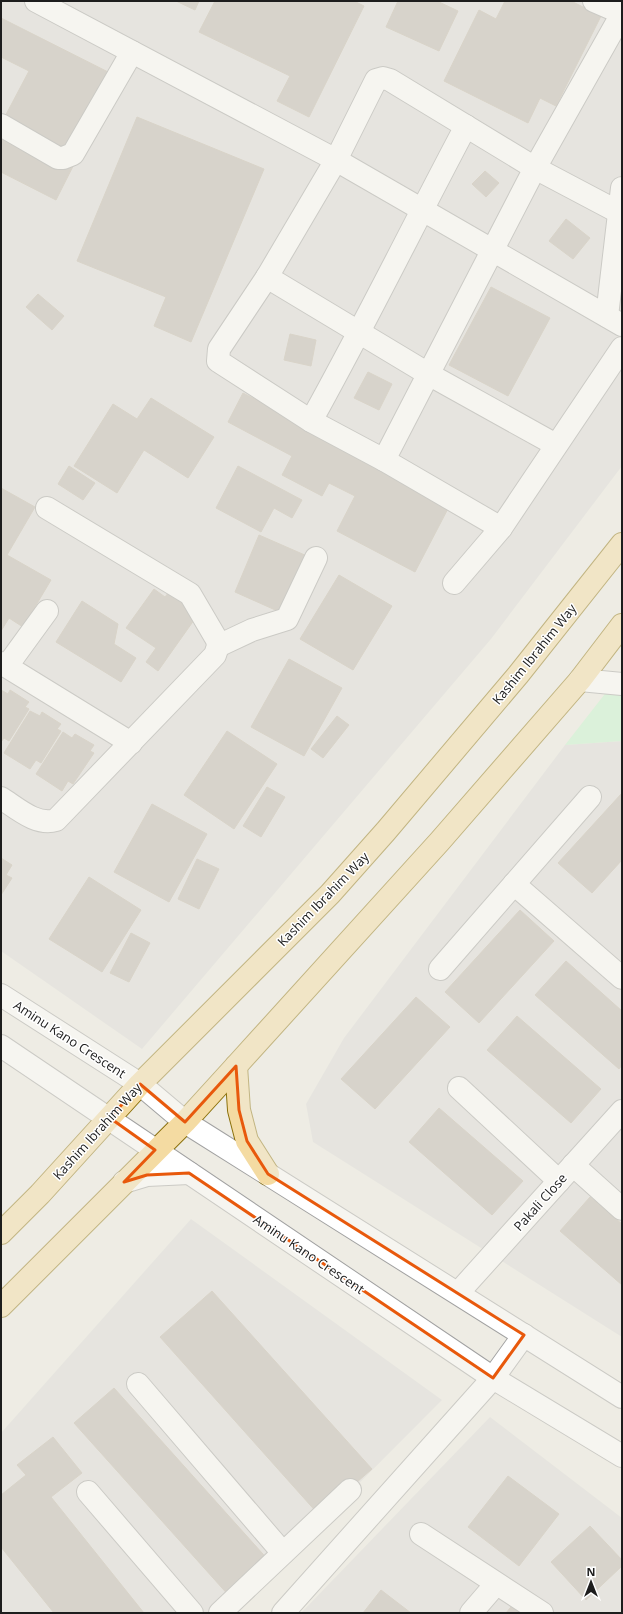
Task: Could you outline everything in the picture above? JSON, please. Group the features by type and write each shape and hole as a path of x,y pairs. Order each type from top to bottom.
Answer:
{"main road":[{"name":"Kashim Ibrahim Way","path":"1,1233 40,1194 140,1084 330,894 386,831 518,675 622,544"},
{"path":"1,1306 155,1150 185,1122 440,841 580,680 622,625"},
{"path":"236,1066 239,1110 247,1141 268,1174"}],"street":[{"path":"36,1 336,160 615,320 622,188"},
{"path":"384,460 430,375 535,168 619,19 617,11 594,1"},
{"path":"1,125 58,158 63,158 73,154 132,52"},
{"path":"501,528 384,460 311,421 218,361 219,349 266,277 336,160 376,80 378,79 390,80 535,168 621,213"},
{"path":"311,421 360,333 466,126"},
{"path":"266,277 430,375 556,445"},
{"path":"454,583 501,528 622,348"},
{"path":"1,798 38,821 49,822 56,820 215,655 218,646 217,640 190,594 47,508"},
{"path":"218,646 252,630 287,619 316,558"},
{"path":"47,611 4,664 131,742"},
{"path":"580,680 622,684"},
{"path":"440,969 590,797"},
{"path":"514,884 622,978"},
{"name":"Aminu Kano Crescent","path":"1,994 140,1084 185,1122 622,1397"},
{"name":"Aminu Kano Crescent","path":"1,1046 110,1118 155,1150 493,1378 622,1456"},
{"path":"459,1088 566,1173 622,1209"},
{"name":"Pakali Close","path":"458,1293 622,1111"},
{"path":"124,1182 148,1175 190,1173"},
{"path":"283,1613 493,1378 524,1335"},
{"path":"138,1384 283,1553"},
{"path":"220,1613 350,1490"},
{"path":"88,1492 192,1613"},
{"path":"421,1534 542,1613"},
{"path":"471,1613 496,1584"}],"highlighted area":[{"path":"236,1066 239,1110 247,1141 268,1174 524,1335 493,1378 189,1173 147,1175 124,1182 155,1150 110,1118 140,1084 185,1122"}],"shaded area":[{"path":"1,1 622,1 622,466 491,639 142,1049 1,951"},
{"path":"622,741 622,1337 313,1142 306,1104 344,1038 565,745"},
{"path":"191,1219 442,1400 230,1613 1,1613 1,1433"},
{"path":"490,1417 622,1518 622,1613 301,1613"}],"green space":[{"path":"622,672 622,741 565,745"}],"building":[{"path":"176,1 199,1 195,10"},
{"path":"215,1 354,1 364,6 309,117 277,101 290,76 199,32"},
{"path":"398,1 437,1 458,11 439,51 386,27"},
{"path":"505,1 571,1 601,16 556,106 540,98 528,123 444,81 479,10 496,19"},
{"path":"1,18 118,77 56,200 1,172 1,124 29,71 1,57"},
{"path":"137,117 264,169 191,342 154,326 166,297 77,261"},
{"path":"485,171 499,183 486,197 472,184"},
{"path":"566,219 590,238 573,259 549,241"},
{"path":"491,287 550,318 508,396 449,365"},
{"path":"38,294 64,316 52,330 26,307"},
{"path":"290,334 316,340 311,366 284,360"},
{"path":"368,372 392,384 379,410 354,398"},
{"path":"243,393 452,501 415,572 337,531 355,496 329,483 322,496 282,475 292,456 228,422"},
{"path":"151,398 214,437 188,478 144,450 117,493 74,466 113,404 137,419"},
{"path":"69,466 95,483 83,500 58,484"},
{"path":"238,466 302,500 292,518 274,508 261,532 216,508"},
{"path":"1,488 35,507 7,555 51,580 23,627 9,618 1,631"},
{"path":"259,535 307,556 282,613 235,592"},
{"path":"339,575 392,606 353,670 300,639"},
{"path":"154,589 165,597 169,592 199,613 158,671 146,662 156,648 126,628"},
{"path":"82,601 118,624 114,644 136,658 121,682 56,642"},
{"path":"289,659 342,688 304,756 251,727"},
{"path":"1,690 8,694 10,690 29,702 25,707 29,709 9,741 4,738 1,742"},
{"path":"30,711 40,716 42,712 61,724 57,729 61,731 41,763 36,760 30,769 4,753"},
{"path":"337,716 349,725 323,758 311,749"},
{"path":"227,731 277,764 234,829 184,795"},
{"path":"63,732 72,738 75,734 94,745 90,751 94,753 73,784 68,781 62,791 36,774"},
{"path":"267,787 285,797 261,837 243,826"},
{"path":"622,793 622,860 592,893 558,863"},
{"path":"152,804 207,834 169,902 114,872"},
{"path":"1,858 12,865 6,875 12,878 1,895"},
{"path":"197,859 219,869 199,909 178,899"},
{"path":"89,877 141,910 102,972 49,939"},
{"path":"520,910 554,941 479,1023 445,992"},
{"path":"131,933 150,943 129,982 110,973"},
{"path":"566,961 622,1011 622,1065 619,1069 535,995"},
{"path":"416,997 450,1027 375,1109 341,1079"},
{"path":"517,1016 601,1089 571,1123 487,1050"},
{"path":"439,1108 523,1181 492,1215 409,1142"},
{"path":"590,1197 622,1224 622,1285 560,1231"},
{"path":"212,1291 372,1469 319,1515 160,1337"},
{"path":"114,1388 271,1563 231,1598 74,1423"},
{"path":"53,1437 82,1473 51,1497 144,1613 54,1613 1,1547 1,1495 26,1475 17,1465"},
{"path":"508,1476 559,1514 519,1566 468,1527"},
{"path":"590,1526 622,1560 622,1566 586,1600 551,1562"},
{"path":"381,1590 411,1613 363,1613"},
{"path":"515,1602 528,1613 506,1613"}]}
